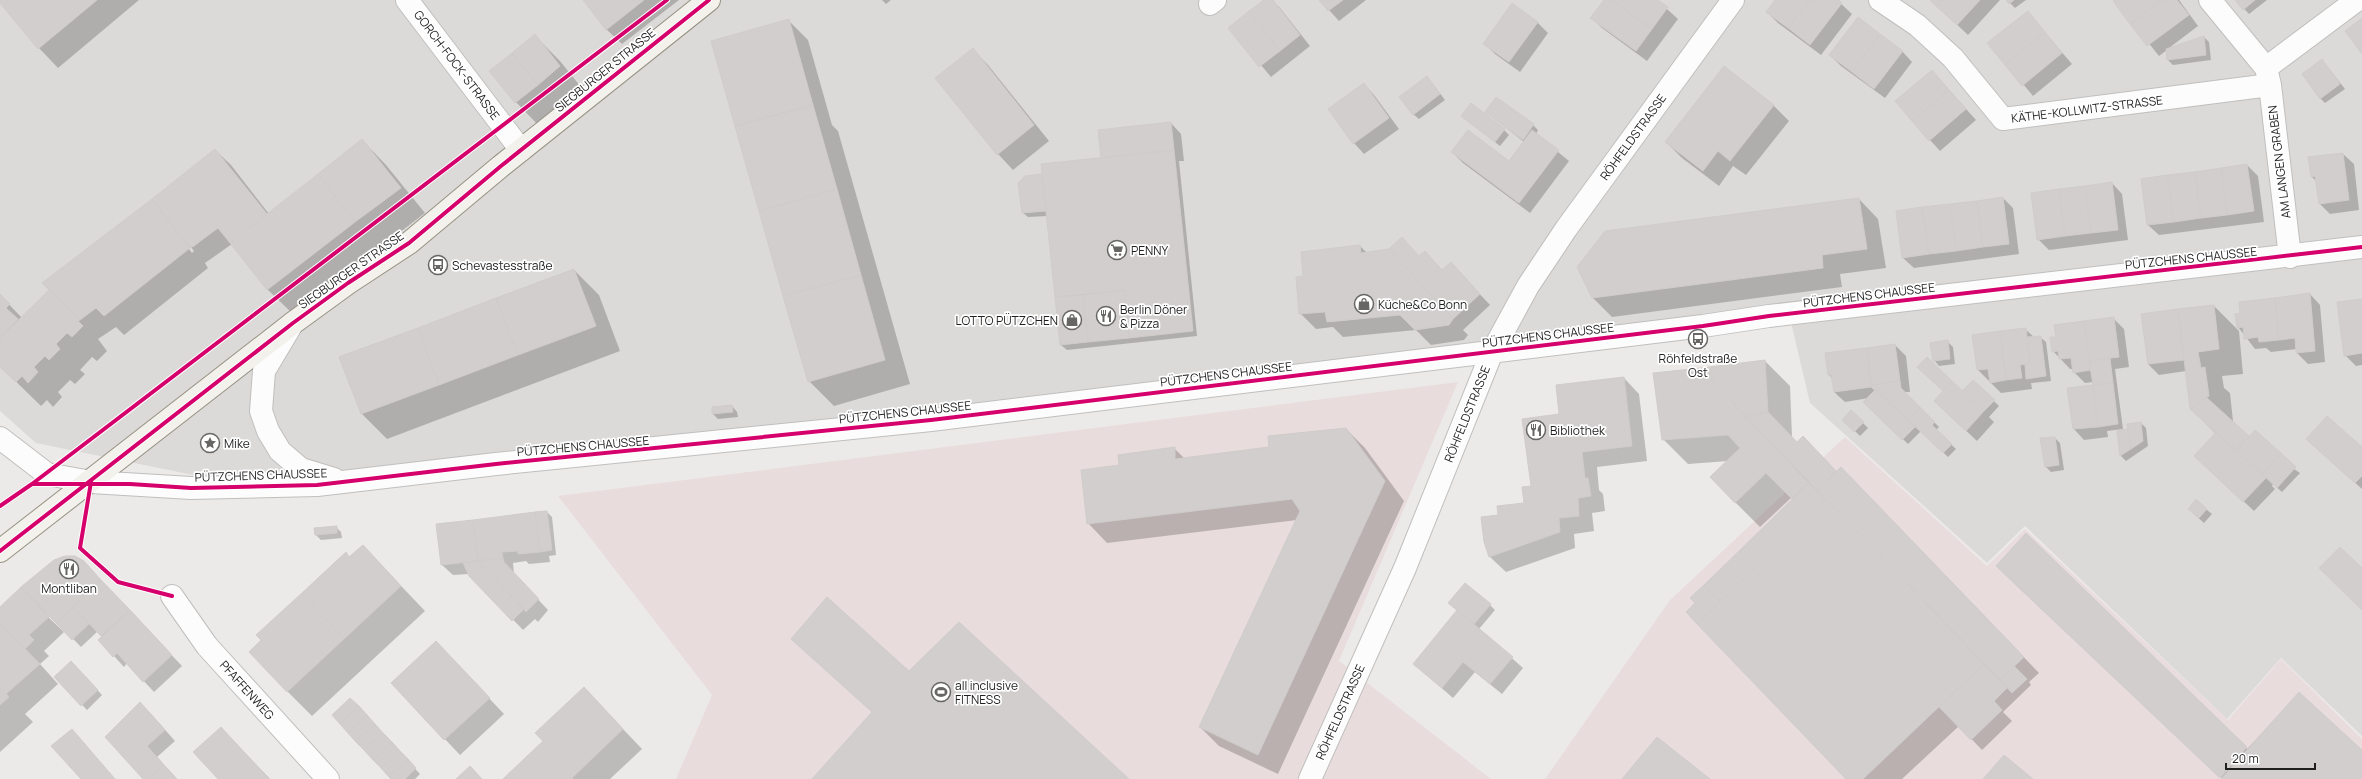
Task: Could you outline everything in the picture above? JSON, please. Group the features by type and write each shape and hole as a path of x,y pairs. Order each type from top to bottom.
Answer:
{"main road":[{"name":"SIEGBURGER STRASSE","path":"0,551 91,482 292,323 348,283 409,243 521,150 707,0"}],"street":[{"name":"GORCH-FOCK-STRASSE","path":"407,0 521,150"},
{"name":"RÖHFELDSTRASSE","path":"1310,779 1405,568 1492,352 1528,286 1566,229 1733,0"},
{"name":"KÄTHE-KOLLWITZ-STRASSE","path":"1880,0 1917,26 1953,58 2003,119 2268,77"},
{"path":"2210,0 2268,77 2356,0"},
{"name":"AM LANGEN GRABEN","path":"2268,77 2290,257"},
{"name":"PÜTZCHENS CHAUSSEE","path":"0,438 47,474 91,482 191,488 318,485 341,481 931,420 1492,352 1776,315 2362,248"},
{"path":"292,323 264,371 261,411 268,431 280,451 301,469 341,481"},
{"name":"PFAFFENWEG","path":"172,596 207,646 328,779"}],"shaded area":[{"path":"0,0 2362,0 2362,736 2281,658 2227,719 2025,526 1987,563 1810,403 1789,314 252,487 36,443 0,411"},
{"path":"1155,72 1217,153 1275,112 1327,185 1315,195 1352,243 1279,253 1289,347 1198,357 1172,120 1097,129 1099,156 1041,163 1039,143"},
{"path":"1013,156 1014,167 1032,330 928,215"},
{"path":"737,221 763,297 685,323 657,348 643,354 618,276 635,270 663,244"},
{"path":"1458,382 1339,661 1491,779 676,779 712,695 558,496"},
{"path":"1845,437 1987,566 2025,529 2228,720 2281,659 2362,739 2362,779 1545,779 1670,600"}],"building":[{"path":"0,0 97,0 38,49 0,3"},
{"path":"583,0 644,0 606,30"},
{"path":"1264,0 1273,0 1300,35 1280,51 1249,11"},
{"path":"1319,0 1343,0 1328,11"},
{"path":"1604,0 1612,0 1652,29 1636,51 1590,18"},
{"path":"1612,0 1658,0 1668,7 1652,29"},
{"path":"1775,0 1810,0 1788,28 1766,12"},
{"path":"1810,0 1839,0 1842,3 1810,45 1788,28"},
{"path":"1930,0 1942,0 1936,6"},
{"path":"1942,0 1980,0 1957,25 1936,6"},
{"path":"2006,0 2014,0 2009,4"},
{"path":"2162,0 2130,24 2113,1"},
{"path":"2162,0 2177,0 2189,15 2147,46 2130,24"},
{"path":"2235,0 2255,0 2243,10"},
{"path":"1512,3 1538,22 1509,62 1483,44"},
{"path":"1249,11 1280,51 1259,67 1228,28"},
{"path":"2028,11 2045,32 2005,65 1987,43"},
{"path":"1858,17 1880,34 1852,72 1829,55"},
{"path":"2362,18 2362,54 2345,31"},
{"path":"789,19 813,105 735,126 711,41"},
{"path":"2045,32 2062,53 2022,86 2005,65"},
{"path":"535,34 560,66 538,85 512,53"},
{"path":"1880,34 1903,51 1874,89 1852,72"},
{"path":"2204,36 2206,55 2167,60 2166,49"},
{"path":"973,48 1034,125 997,155 935,78"},
{"path":"512,53 538,85 515,103 489,71"},
{"path":"2322,59 2340,84 2320,99 2302,74"},
{"path":"1724,66 1774,105 1730,161 1718,151 1703,171 1665,142"},
{"path":"1932,70 1949,90 1912,121 1895,101"},
{"path":"1427,76 1440,94 1413,115 1399,97"},
{"path":"1364,83 1389,118 1353,144 1328,109"},
{"path":"1949,90 1966,109 1929,141 1912,121"},
{"path":"1496,97 1534,124 1523,140 1485,112"},
{"path":"1471,103 1505,129 1495,142 1461,116"},
{"path":"813,105 837,189 759,211 735,126"},
{"path":"1171,122 1174,150 1101,158 1098,130"},
{"path":"1468,130 1509,161 1532,130 1559,150 1519,203 1451,152"},
{"path":"362,139 401,188 355,222 318,174"},
{"path":"215,149 267,214 230,243 218,228 190,248 152,199"},
{"name":"PENNY","path":"1174,150 1193,331 1129,338 1124,290 1055,297 1041,164"},
{"path":"2343,153 2349,200 2319,204 2315,176 2311,177 2308,157"},
{"path":"2247,164 2254,211 2227,215 2221,168"},
{"path":"2221,168 2227,215 2201,218 2195,172"},
{"path":"2195,172 2201,218 2174,222 2167,175"},
{"path":"318,174 355,222 267,290 230,243"},
{"path":"1042,174 1046,211 1022,213 1018,183 1025,176"},
{"path":"2167,175 2174,222 2147,225 2141,179"},
{"path":"2112,182 2118,230 2091,233 2085,186"},
{"path":"2085,186 2091,233 2065,236 2059,189"},
{"path":"837,189 861,275 783,296 759,211"},
{"path":"2059,189 2065,236 2037,240 2031,193"},
{"path":"2003,197 2009,244 1983,247 1977,201"},
{"path":"1859,198 1867,249 1822,255 1823,268 1592,298 1577,267 1605,231"},
{"path":"152,199 190,248 104,316 96,308 80,320 42,283"},
{"path":"1977,201 1983,247 1956,251 1950,204"},
{"path":"1950,204 1956,251 1929,254 1922,207"},
{"path":"1922,207 1929,254 1902,258 1896,211"},
{"path":"1402,237 1419,256 1425,251 1442,270 1451,262 1480,294 1453,319 1389,249"},
{"path":"1360,245 1361,253 1389,249 1453,319 1449,325 1415,330 1400,315 1327,322 1325,312 1299,314 1296,277 1303,276 1301,252"},
{"path":"574,269 596,326 518,355 496,298"},
{"path":"861,275 885,360 808,382 783,296"},
{"path":"49,290 80,320 78,321 83,326 72,337 67,333 56,344 60,349 49,360 45,356 34,367 38,372 28,383 22,376 16,382 0,367 0,338"},
{"name":"Berlin Döner & Pizza","path":"1124,290 1129,338 1088,342 1083,295"},
{"path":"2310,293 2315,351 2296,353 2295,338 2279,340 2275,298"},
{"path":"0,294 10,304 6,308 18,319 0,338"},
{"name":"LOTTO PÜTZCHEN","path":"1083,295 1088,342 1060,345 1055,297"},
{"path":"496,298 518,355 439,385 418,328"},
{"path":"2275,298 2279,340 2259,342 2258,337 2244,339 2243,327 2237,328 2235,314 2240,313 2239,302"},
{"path":"2362,299 2362,353 2344,356 2337,302"},
{"path":"2214,305 2219,349 2198,352 2201,368 2205,367 2209,396 2190,409 2178,309"},
{"path":"2178,309 2184,360 2148,364 2141,314"},
{"path":"2114,317 2119,357 2089,361 2084,321"},
{"path":"2084,321 2091,370 2073,373 2071,358 2059,359 2058,351 2052,352 2050,337 2056,337 2054,325"},
{"path":"418,328 439,385 361,414 339,357"},
{"path":"2026,328 2030,364 2020,365 2022,378 2006,380 2000,331"},
{"path":"2000,331 2006,380 1990,383 1988,369 1977,370 1972,335"},
{"path":"2041,336 2046,376 2026,379 2025,365 2030,364 2027,337"},
{"path":"1948,340 1950,359 1933,361 1930,343"},
{"path":"1895,344 1900,381 1871,385 1867,348"},
{"path":"1867,348 1871,387 1834,392 1831,375 1828,375 1825,353"},
{"path":"1927,357 1952,381 1943,391 1917,367"},
{"path":"2110,358 2113,383 2093,385 2089,361"},
{"path":"1765,360 1768,412 1746,417 1701,368"},
{"path":"1701,368 1746,417 1728,435 1662,440 1653,373"},
{"path":"1624,377 1632,446 1582,452 1585,478 1588,478 1591,496 1578,498 1579,516 1559,518 1560,532 1489,557 1484,542 1481,517 1498,515 1497,506 1524,503 1522,487 1531,486 1522,419 1559,414 1556,385"},
{"path":"1973,380 1995,400 1984,411 1962,391"},
{"path":"1900,381 1901,388 1920,407 1908,420 1871,387 1871,385"},
{"path":"1952,381 1984,411 1966,431 1934,401"},
{"path":"2113,383 2118,424 2098,427 2093,385"},
{"path":"2093,385 2098,427 2073,429 2067,388"},
{"path":"1876,389 1915,427 1902,440 1863,402"},
{"path":"2206,397 2249,436 2236,451 2190,409"},
{"path":"732,405 733,412 712,414 712,407"},
{"path":"1920,407 1935,422 1923,434 1908,420"},
{"path":"1851,410 1864,422 1854,432 1842,420"},
{"path":"1768,412 1797,442 1803,436 1836,471 1817,490 1746,417"},
{"path":"2327,416 2362,447 2362,476 2355,483 2306,439"},
{"path":"1746,417 1809,483 1792,499 1766,473 1735,503 1710,477 1740,448 1728,435"},
{"path":"2141,422 2143,441 2131,449 2127,424"},
{"path":"1932,425 1952,444 1943,453 1923,434"},
{"path":"1346,428 1385,481 1258,755 1199,727 1300,511 1292,499 1087,524 1081,470 1119,465 1118,455 1175,447 1175,459 1269,447 1268,436"},
{"path":"2128,429 2131,449 2120,456 2117,431"},
{"path":"2255,430 2281,453 2262,474 2236,451"},
{"path":"2216,432 2266,478 2243,502 2194,456"},
{"path":"2055,437 2059,465 2045,467 2040,438"},
{"path":"2281,453 2296,467 2277,488 2262,474"},
{"path":"1841,467 2024,657 2000,680 1817,490"},
{"path":"1809,483 1826,499 1720,602 1704,585"},
{"path":"1826,499 1984,664 1863,779 1846,779 1697,624"},
{"path":"2196,499 2207,509 2199,518 2188,509"},
{"path":"547,511 552,550 540,552 535,512"},
{"path":"535,512 540,552 518,554 518,551 502,552 503,558 478,561 473,520"},
{"path":"473,520 478,561 441,565 436,524"},
{"path":"337,526 337,533 315,535 314,528"},
{"path":"2026,533 2247,747 2220,778 1996,566"},
{"path":"363,545 401,586 344,639 302,593 346,552 349,557"},
{"path":"2340,547 2362,568 2362,610 2319,568"},
{"path":"65,556 75,556 84,561 101,580 56,623 21,587 54,560"},
{"path":"503,558 504,562 539,599 526,612 478,561"},
{"path":"478,561 524,609 512,621 469,576 463,563"},
{"path":"101,580 130,610 101,636 73,607"},
{"path":"1465,583 1491,604 1474,624 1448,603"},
{"path":"1704,585 1720,602 1697,624 1686,612 1695,603 1690,598"},
{"path":"21,587 49,617 29,635 34,640 25,649 0,623 0,607"},
{"path":"302,593 344,639 287,692 249,652 261,640 256,635"},
{"name":"all inclusive FITNESS","path":"827,597 909,671 959,622 1129,779 812,779 872,712 791,639"},
{"path":"73,607 89,624 72,640 56,623"},
{"path":"130,610 172,655 143,682 117,653 113,657 98,640"},
{"path":"1457,610 1513,657 1490,684 1463,662 1442,688 1413,664"},
{"path":"0,623 40,664 6,694 0,687"},
{"path":"436,641 490,698 444,740 391,683"},
{"path":"71,661 98,690 81,706 54,677"},
{"path":"1984,664 2007,688 1994,701 2002,710 1971,740 1939,707"},
{"path":"2014,666 2027,679 2012,693 2000,680"},
{"path":"0,687 9,697 0,705"},
{"path":"584,687 623,729 572,778 573,779 503,779 543,741 535,733"},
{"path":"2299,692 2362,750 2362,779 2221,779"},
{"path":"350,698 359,706 340,724 332,715"},
{"path":"140,702 165,730 147,746 164,765 149,779 143,779 105,737"},
{"path":"359,706 367,715 348,733 340,724"},
{"path":"367,715 375,724 356,742 348,733"},
{"path":"375,724 383,733 364,750 356,742"},
{"path":"221,727 269,779 218,779 193,752"},
{"path":"72,729 115,779 81,779 51,746"},
{"path":"383,733 392,742 373,760 364,750"},
{"path":"1657,737 1710,779 1622,779"},
{"path":"392,742 400,751 381,768 373,760"},
{"path":"400,751 408,759 389,777 381,768"},
{"path":"2004,755 2033,779 1983,779"},
{"path":"408,759 416,768 405,779 391,779 389,777"},
{"path":"164,765 177,779 149,779"},
{"path":"470,766 482,779 456,779"}],"cycle path":[{"path":"32,484 667,0"},
{"path":"0,551 293,323 348,283 409,243 501,166 709,0"},
{"path":"0,506 32,484 130,484 191,488 317,485 496,464 931,420 1703,326 1769,316 2362,247"},
{"path":"91,482 80,548 118,582 172,596"}],"place":[{"name":"PENNY","path":"1117,250"},
{"name":"Schevastesstraße","path":"438,265"},
{"name":"Küche&Co Bonn","path":"1364,304"},
{"name":"Berlin Döner & Pizza","path":"1106,316"},
{"name":"LOTTO PÜTZCHEN","path":"1072,320"},
{"name":"Röhfeldstraße Ost","path":"1698,339"},
{"name":"Bibliothek","path":"1536,430"},
{"name":"Mike","path":"210,443"},
{"name":"Montliban","path":"69,569"},
{"name":"all inclusive FITNESS","path":"941,692"}]}
